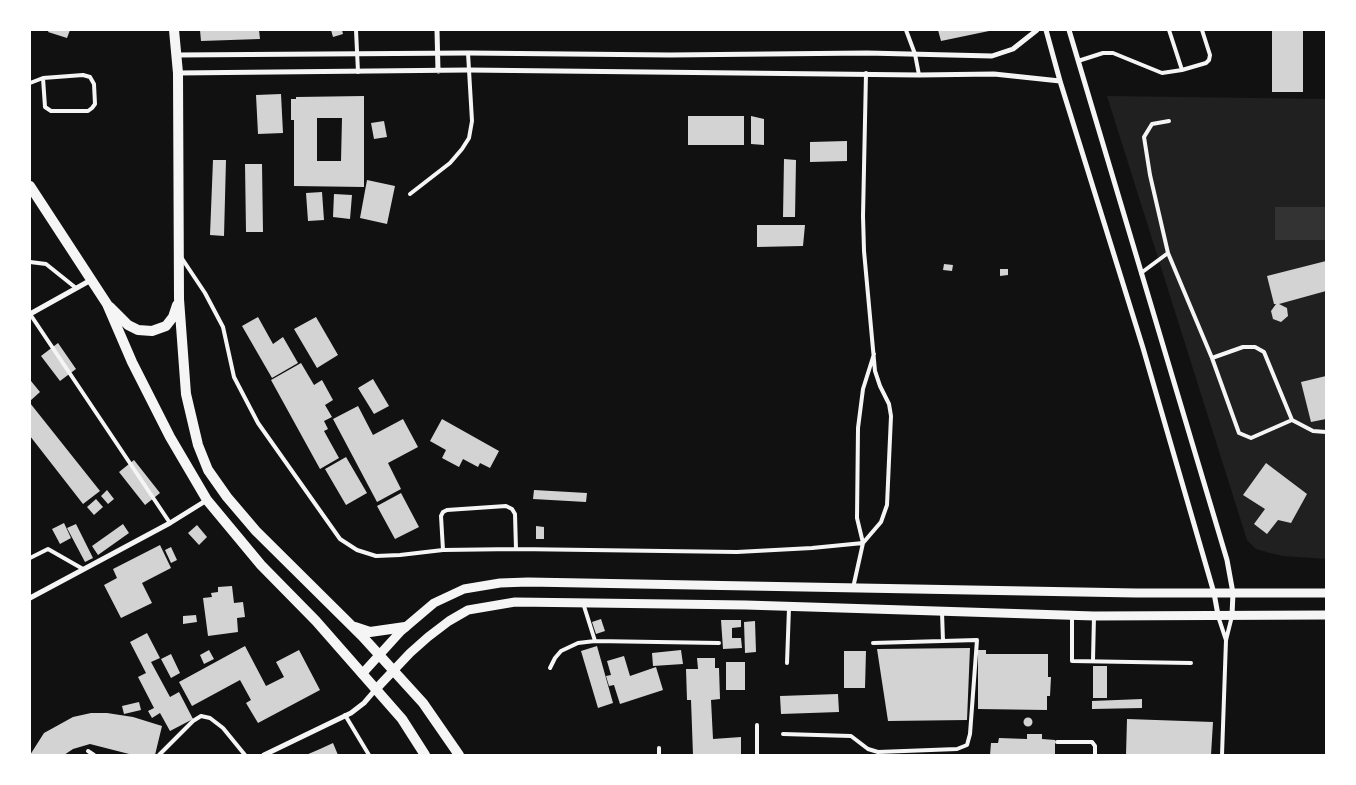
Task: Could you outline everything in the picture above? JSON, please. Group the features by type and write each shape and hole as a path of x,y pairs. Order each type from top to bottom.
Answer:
{"main road":[{"path":"174,30 178,73 179,299 186,394 194,430 208,470 227,497 256,530 380,656 423,703 459,755"},
{"path":"30,186 107,304 132,362 170,437 207,500 261,565 316,621 402,719 425,755"},
{"path":"107,304 128,325 138,330 152,332 166,326 173,317 179,299"},
{"path":"351,626 370,632 405,627"}],"street":[{"path":"437,30 438,71"},
{"path":"177,55 468,53 670,56 867,53 992,56 1013,49 1037,30"},
{"path":"1046,30 1143,348 1214,593 1218,616"},
{"path":"1069,30 1227,560 1233,592 1232,615"},
{"path":"178,73 468,70 919,75 994,74 1060,81"},
{"path":"30,314 92,280"},
{"path":"30,598 170,523 207,500"},
{"path":"362,674 405,627 434,603 464,589 500,583 1326,593"},
{"path":"264,755 345,715 364,703 410,653 449,621 468,610 515,602 789,607 1094,616 1326,615"}],"lane":[{"path":"356,30 358,72"},
{"path":"906,30 915,54 919,75"},
{"path":"1169,30 1182,70"},
{"path":"1078,61 1103,53 1113,53 1162,73 1182,70 1206,63 1209,60 1210,55 1202,30"},
{"path":"410,194 450,163 469,138 472,121 468,53"},
{"path":"853,588 864,543 881,522 887,505 891,416 875,371 864,251 866,73"},
{"path":"30,74 35,80"},
{"path":"30,83 43,78 83,75 90,77 94,84 95,104 88,110 51,111 45,107 43,78"},
{"path":"1169,121 1152,124 1144,137 1150,175 1168,253 1212,358 1239,433 1251,438 1292,420"},
{"path":"1141,273 1168,253"},
{"path":"180,255 205,293 222,327 234,377 258,423 340,538 357,550 376,556 443,550 516,549 737,552 864,543"},
{"path":"30,262 46,264 76,288"},
{"path":"30,314 170,523"},
{"path":"1212,358 1243,347 1255,347 1264,352 1292,420 1313,431 1326,432"},
{"path":"864,543 857,518 858,428 863,389 874,353"},
{"path":"443,550 441,516 443,512 447,510 506,506 512,509 515,514 516,549"},
{"path":"30,558 48,549 83,570"},
{"path":"583,603 594,641"},
{"path":"787,663 789,607"},
{"path":"942,612 943,641"},
{"path":"1072,615 1072,661 1191,663"},
{"path":"1222,755 1226,640 1232,615"},
{"path":"1093,660 1094,616"},
{"path":"1218,616 1226,640"},
{"path":"783,734 851,736 868,749 878,752 958,749 967,745 970,734 977,640 873,643"},
{"path":"550,668 561,651 578,643 594,641 719,643"},
{"path":"345,715 369,755"},
{"path":"159,755 192,721 201,716 210,718 223,728 245,755"},
{"path":"757,725 757,755"},
{"path":"1057,742 1092,742 1095,746 1094,755"},
{"path":"658,748 659,755"},
{"path":"88,751 94,755"}],"shaded area":[{"path":"1107,96 1326,99 1326,559 1283,556 1270,553 1256,549 1247,540"},
{"path":"1275,207 1326,207 1326,240 1275,240"}],"building":[{"path":"49,30 70,30 67,38 48,32"},
{"path":"200,30 259,30 260,39 201,41"},
{"path":"331,30 342,30 343,34 333,37"},
{"path":"938,30 989,30 989,31 941,41"},
{"path":"1272,30 1303,30 1303,92 1272,92"},
{"path":"281,94 283,133 258,134 256,95"},
{"path":"364,96 364,187 294,186 294,120 291,120 291,99 296,99 296,97","holes":["317,118 342,118 341,161 317,161"]},
{"path":"688,116 744,116 744,145 688,145"},
{"path":"751,116 764,119 764,145 751,144"},
{"path":"384,121 387,137 374,139 371,123"},
{"path":"847,141 847,161 810,162 810,142"},
{"path":"784,159 796,160 795,217 783,217"},
{"path":"213,160 226,160 224,236 210,235"},
{"path":"245,164 262,164 263,232 246,232"},
{"path":"367,180 395,186 387,224 360,218"},
{"path":"322,192 324,220 308,221 306,193"},
{"path":"334,194 352,195 350,219 333,217"},
{"path":"757,225 805,225 803,246 757,247"},
{"path":"1326,261 1326,291 1279,304 1287,308 1288,316 1281,322 1273,319 1271,311 1276,304 1274,304 1267,276"},
{"path":"944,264 953,265 952,271 943,270"},
{"path":"1000,269 1008,269 1008,275 1000,276"},
{"path":"258,317 273,344 283,337 298,363 272,378 242,326"},
{"path":"316,317 338,355 317,368 294,329"},
{"path":"58,343 76,369 60,381 41,356"},
{"path":"301,363 314,385 322,380 333,400 325,405 332,417 324,421 328,429 324,431 339,458 320,469 271,380"},
{"path":"1326,376 1326,419 1311,422 1301,382"},
{"path":"373,379 389,406 374,414 358,388"},
{"path":"30,382 40,392 30,401"},
{"path":"30,403 100,491 83,504 30,436"},
{"path":"358,406 373,435 403,419 418,447 388,463 401,489 377,502 333,419"},
{"path":"442,419 499,451 490,468 480,463 478,467 463,459 459,467 442,458 446,450 430,441"},
{"path":"346,457 367,493 346,505 325,469"},
{"path":"134,460 160,493 145,505 119,472"},
{"path":"1266,463 1307,494 1291,523 1278,520 1267,534 1254,524 1265,509 1243,495"},
{"path":"107,490 114,499 108,504 101,496"},
{"path":"534,490 587,493 586,502 533,499"},
{"path":"401,493 419,527 395,539 377,506"},
{"path":"96,499 103,507 94,515 87,507"},
{"path":"64,523 71,538 60,544 52,529"},
{"path":"76,524 93,558 85,562 67,528"},
{"path":"123,524 129,533 98,555 92,546"},
{"path":"197,525 207,537 199,545 188,533"},
{"path":"536,526 544,527 544,539 536,539"},
{"path":"160,545 171,568 142,583 152,603 121,618 104,585 117,578 113,569"},
{"path":"171,547 177,560 171,563 165,550"},
{"path":"232,586 234,603 243,602 245,617 237,618 238,632 208,636 203,598 212,597 211,593 218,592 218,587"},
{"path":"196,615 197,622 183,624 183,616"},
{"path":"601,619 605,631 596,634 592,622"},
{"path":"721,620 741,620 741,627 732,628 732,638 741,638 742,648 723,649"},
{"path":"755,621 756,652 745,653 744,622"},
{"path":"147,633 160,658 151,662 170,697 179,692 193,719 170,731 160,713 152,718 148,711 154,708 138,677 146,673 130,642"},
{"path":"245,646 266,686 284,677 276,662 299,650 320,690 258,723 246,703 251,700 240,680 192,706 179,682"},
{"path":"597,646 613,703 598,708 581,651"},
{"path":"970,648 967,720 888,721 877,649"},
{"path":"209,650 214,659 204,664 200,655"},
{"path":"681,650 683,664 653,666 652,653"},
{"path":"978,650 986,650 986,654 1048,654 1048,677 1051,677 1050,696 1047,696 1047,710 978,709"},
{"path":"844,651 866,651 865,688 844,688"},
{"path":"171,654 180,673 171,678 161,659"},
{"path":"624,656 630,676 656,667 663,690 620,704 614,685 609,686 606,676 611,675 607,661"},
{"path":"697,658 715,658 715,668 719,668 720,699 711,700 713,739 741,737 741,755 693,755 691,700 687,700 686,669 698,669"},
{"path":"726,662 745,662 745,690 726,690"},
{"path":"1093,666 1107,666 1107,698 1093,698"},
{"path":"838,694 839,712 781,714 780,696"},
{"path":"1142,699 1142,708 1092,709 1092,701"},
{"path":"139,702 141,710 124,714 122,706"},
{"path":"91,713 107,713 133,717 162,726 155,755 133,755 90,744 73,749 64,755 30,755 44,733 73,717"},
{"path":"1028,717 1033,722 1028,727 1023,722"},
{"path":"1127,719 1213,722 1211,755 1126,755"},
{"path":"1027,734 1042,734 1042,739 1055,740 1055,755 990,755 991,743 998,743 999,738 1027,739"},
{"path":"333,743 338,755 306,755 320,749"}]}
